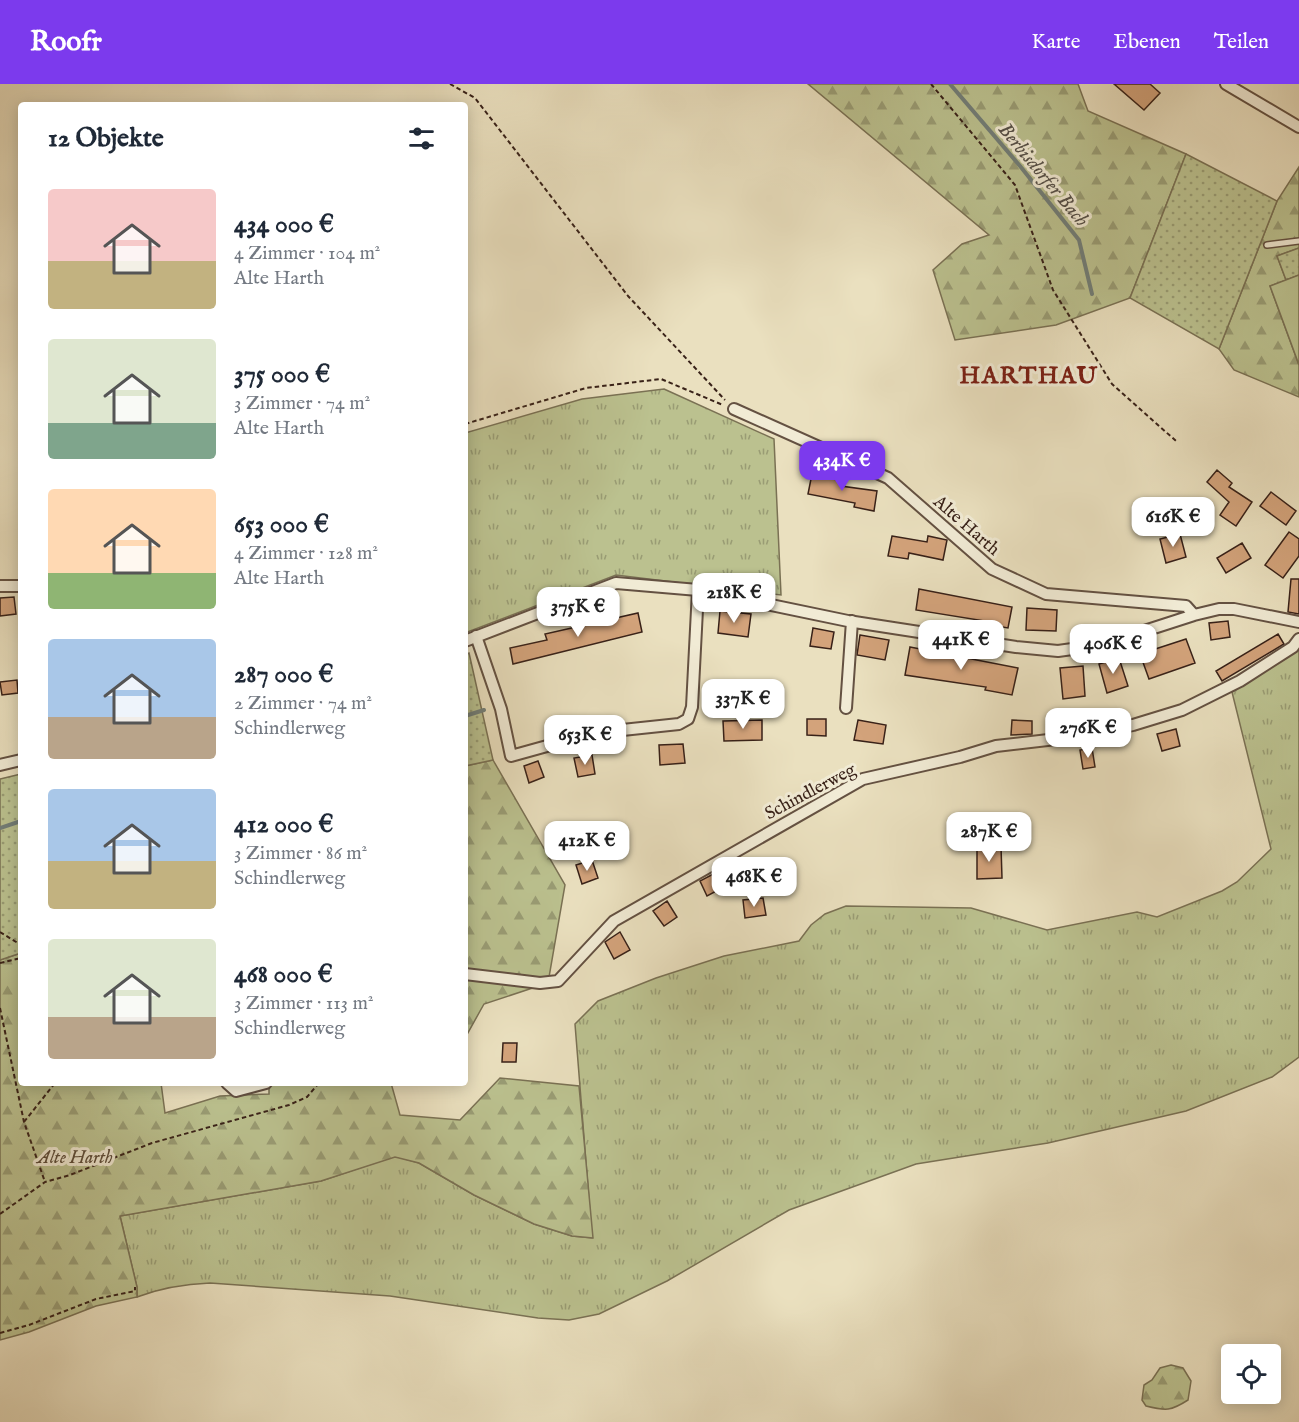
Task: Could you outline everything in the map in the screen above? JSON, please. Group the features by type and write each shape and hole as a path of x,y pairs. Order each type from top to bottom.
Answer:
{"street":[{"path":"1226,84 1299,127"},
{"name":"Alte Harth","path":"734,409 888,478 992,569 1046,594 1186,606 1194,615"},
{"path":"698,590 692,707 688,719 679,724 594,733 511,756 501,709 470,638 616,583 698,590 852,621 1016,647 1058,651 1101,645 1220,609 1234,609 1299,622"},
{"path":"0,586 18,586"},
{"path":"846,708 852,621"},
{"name":"Schindlerweg","path":"468,974 540,983 558,981 615,921 863,779 960,757 996,746 1082,736 1133,725 1172,713 1240,681 1293,647 1299,639"},
{"path":"0,765 18,761"},
{"path":"231,1086 237,1090 254,1086"}],"lane":[{"path":"1267,245 1299,241"}],"path":[{"path":"450,84 475,98 628,296 734,409"},
{"path":"931,84 1015,185 1053,290 1112,384 1176,441"},
{"path":"468,423 586,388 661,379 734,409"},
{"path":"0,932 18,943"},
{"path":"0,963 18,959"},
{"path":"0,1008 24,1122 45,1182"},
{"path":"24,1122 54,1086"},
{"path":"0,1214 45,1182 70,1175 152,1143 289,1104 307,1097 316,1086"},
{"path":"0,1333 29,1325 96,1299 135,1291 135,1287"}],"green space":[{"path":"808,84 1078,84 1088,111 1186,154 1130,298 1056,325 955,340 933,270 962,244 989,235"},
{"path":"1186,154 1277,201 1219,349 1130,298"},
{"path":"1299,167 1299,248 1277,256 1286,280 1270,286 1299,365 1299,397 1234,370 1219,349 1277,201"},
{"path":"1299,248 1299,275 1286,280 1277,256"},
{"path":"1299,275 1299,365 1270,286"},
{"path":"664,389 774,439 781,595 616,575 468,632 468,432 582,399"},
{"path":"1299,650 1299,1057 1272,1077 1186,1111 1048,1143 916,1164 789,1210 667,1281 599,1314 569,1320 538,1318 390,1296 210,1283 173,1287 137,1297 137,1287 120,1216 321,1181 395,1156 419,1163 474,1195 534,1224 572,1236 592,1238 575,1024 598,1001 656,978 724,956 799,941 811,925 825,914 846,906 971,908 1047,930 1137,912 1157,917 1222,891 1237,882 1271,849 1232,692"},
{"path":"468,654 493,760 468,765"},
{"path":"493,760 565,885 548,983 484,1004 468,1033 468,765"},
{"path":"18,775 18,954 0,960 0,779"},
{"name":"Alte Harth","path":"18,954 18,1086 161,1086 165,1113 220,1096 269,1094 269,1086 392,1086 400,1115 460,1120 500,1078 579,1086 593,1238 572,1236 534,1224 474,1195 419,1163 395,1157 321,1181 120,1216 137,1287 137,1297 96,1306 29,1332 0,1340 0,960"},
{"path":"1171,1365 1183,1368 1191,1381 1188,1400 1168,1409 1146,1406 1142,1400 1144,1385 1152,1380 1160,1368"}],"building":[{"path":"1114,84 1150,84 1160,93 1144,110"},
{"path":"1217,470 1232,483 1229,487 1252,502 1236,526 1220,515 1229,502 1207,482"},
{"path":"812,474 842,481 841,486 877,491 874,511 854,507 855,503 808,494"},
{"path":"1271,492 1296,511 1286,525 1260,506"},
{"path":"1289,532 1299,539 1299,556 1283,578 1265,565"},
{"path":"1180,534 1186,557 1166,563 1160,539"},
{"path":"892,536 927,542 928,536 947,540 943,560 909,553 908,559 888,556"},
{"path":"1242,543 1251,558 1226,573 1217,558"},
{"path":"1291,579 1299,579 1299,614 1288,612"},
{"path":"919,589 1012,607 1008,628 984,624 985,621 916,610"},
{"path":"14,597 16,614 0,616 0,598"},
{"path":"1027,608 1057,610 1056,631 1026,630"},
{"path":"720,611 751,614 748,637 718,633"},
{"path":"638,613 642,632 513,664 510,648 547,640 545,634"},
{"path":"1228,621 1230,637 1211,640 1209,623"},
{"path":"813,628 834,632 831,649 810,646"},
{"path":"1278,634 1284,644 1222,681 1216,671"},
{"path":"860,635 889,640 885,660 857,655"},
{"path":"1186,639 1195,663 1149,679 1140,654"},
{"path":"910,647 1018,668 1012,695 985,690 986,687 905,675"},
{"path":"1119,658 1128,686 1107,693 1099,664"},
{"path":"1083,666 1085,696 1063,699 1060,668"},
{"path":"17,680 18,693 2,695 0,682"},
{"path":"807,719 826,719 826,736 807,735"},
{"path":"762,720 762,740 724,741 723,721"},
{"path":"858,720 886,725 883,744 854,740"},
{"path":"1012,720 1032,721 1032,734 1011,735"},
{"path":"1176,729 1180,746 1162,751 1157,734"},
{"path":"683,744 685,763 660,765 659,745"},
{"path":"1092,748 1095,767 1083,769 1080,750"},
{"path":"592,755 595,774 578,777 574,758"},
{"path":"538,761 544,777 529,783 524,766"},
{"path":"1001,846 1002,878 977,879 977,847"},
{"path":"592,860 598,878 582,884 576,865"},
{"path":"717,872 724,887 707,896 700,881"},
{"path":"763,898 766,915 745,918 743,900"},
{"path":"667,901 677,917 664,926 653,911"},
{"path":"620,932 630,950 614,959 605,942"},
{"path":"503,1043 517,1043 516,1062 502,1062"}],"waterway":[{"name":"Berbisdorfer Bach","path":"950,84 1079,240 1092,294"},
{"path":"468,715 484,710"},
{"path":"0,828 18,822"}],"district":[{"name":"HARTHAU","path":"1029,375"}]}
